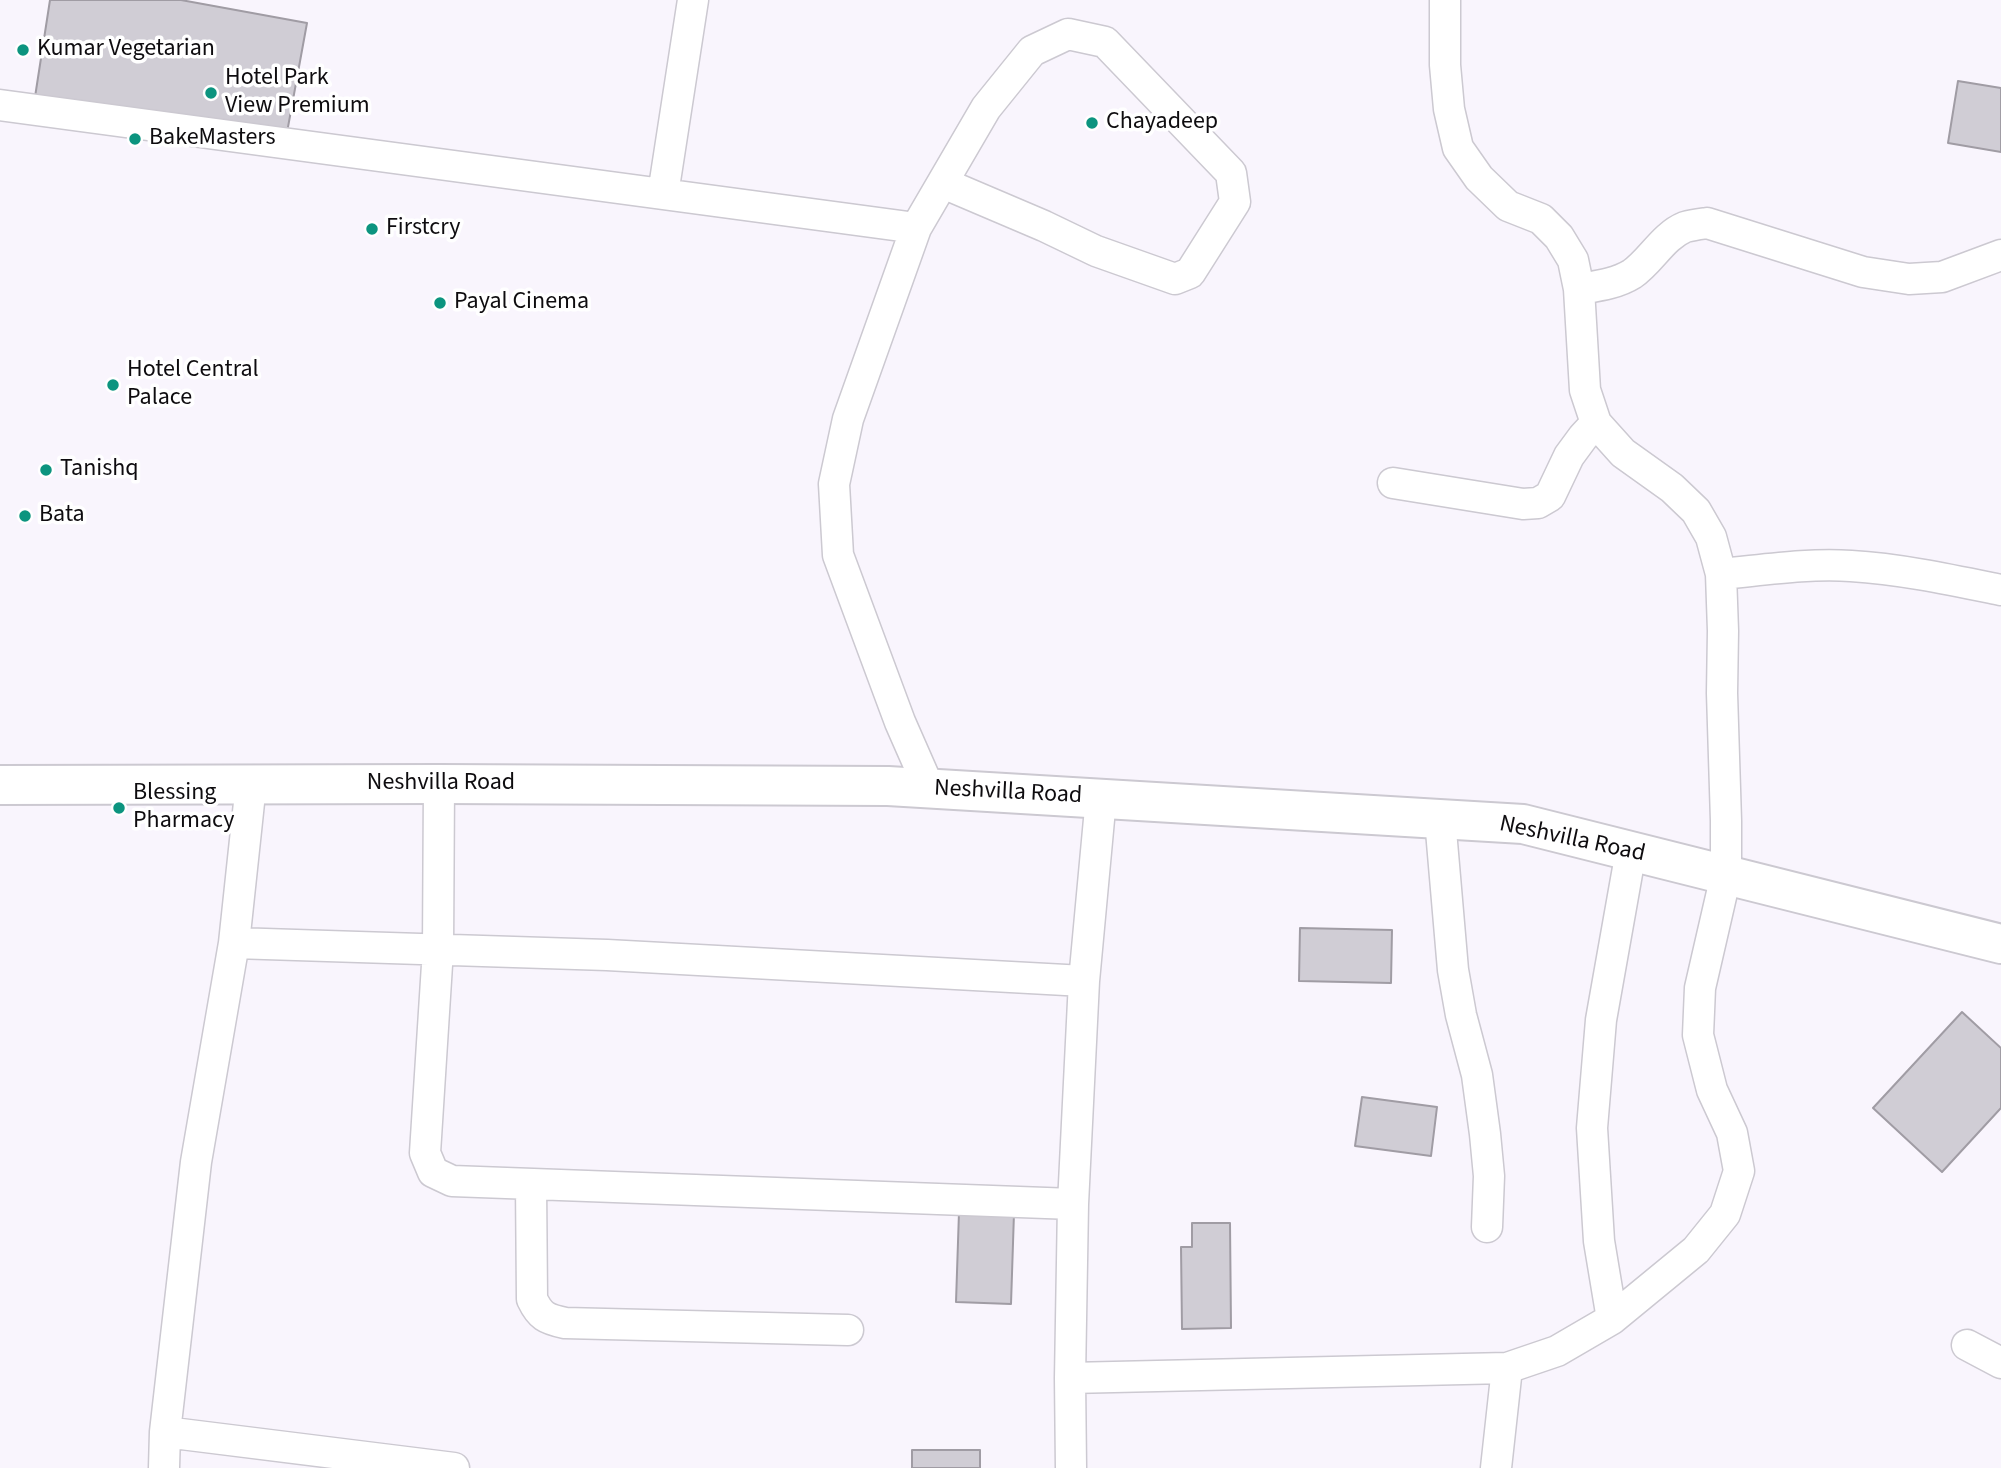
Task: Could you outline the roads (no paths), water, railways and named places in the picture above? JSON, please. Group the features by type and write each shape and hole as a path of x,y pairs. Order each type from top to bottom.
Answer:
{"street":[{"path":"663,194 693,0"},
{"path":"1070,1378 1507,1368 1557,1351 1612,1319 1696,1250 1725,1214 1739,1171 1732,1133 1712,1090 1698,1035 1700,988 1726,875 1721,574 1711,537 1696,511 1672,488 1623,453 1596,423 1585,390 1579,289 1573,260 1559,237 1541,219 1508,206 1479,178 1458,148 1448,98 1445,65 1445,0"},
{"path":"929,788 900,722 838,555 834,484 848,419 916,228 986,108 1032,51 1068,34 1105,42 1231,173 1235,202 1190,273 1175,279 1096,251 943,183"},
{"path":"0,104 916,228"},
{"path":"1579,289 1608,285 1631,274 1651,258 1664,242 1683,228 1707,223 1863,272 1909,279 1942,278 2001,255"},
{"path":"1393,483 1523,504 1538,503 1549,496 1569,456 1596,423"},
{"path":"1721,574 1794,567 1850,566 1930,576 2001,590"},
{"path":"439,783 439,949 425,1153 433,1172 452,1181 1073,1204"},
{"path":"164,1468 165,1432 196,1162 234,943 251,784"},
{"name":"Neshvilla Road","path":"0,785 875,785 1523,824 2001,944"},
{"path":"1071,1468 1073,1204 1084,981 1101,798"},
{"path":"1440,819 1453,970 1461,1015 1477,1075 1485,1134 1489,1176 1487,1227"},
{"path":"1612,1319 1599,1241 1592,1128 1601,1020 1632,852"},
{"path":"234,943 607,955 1084,981"},
{"path":"531,1184 532,1298 538,1311 550,1320 565,1323 849,1330"},
{"path":"1967,1345 2001,1363"},
{"path":"1496,1468 1507,1368"},
{"path":"165,1432 454,1468"}],"place":[{"name":"Kumar Vegetarian","path":"23,50"},
{"name":"Hotel Park View Premium","path":"211,93"},
{"name":"Chayadeep","path":"1092,123"},
{"name":"BakeMasters","path":"135,139"},
{"name":"Firstcry","path":"372,229"},
{"name":"Payal Cinema","path":"440,303"},
{"name":"Hotel Central Palace","path":"113,385"},
{"name":"Tanishq","path":"46,470"},
{"name":"Bata","path":"25,516"},
{"name":"Blessing Pharmacy","path":"119,808"}]}
